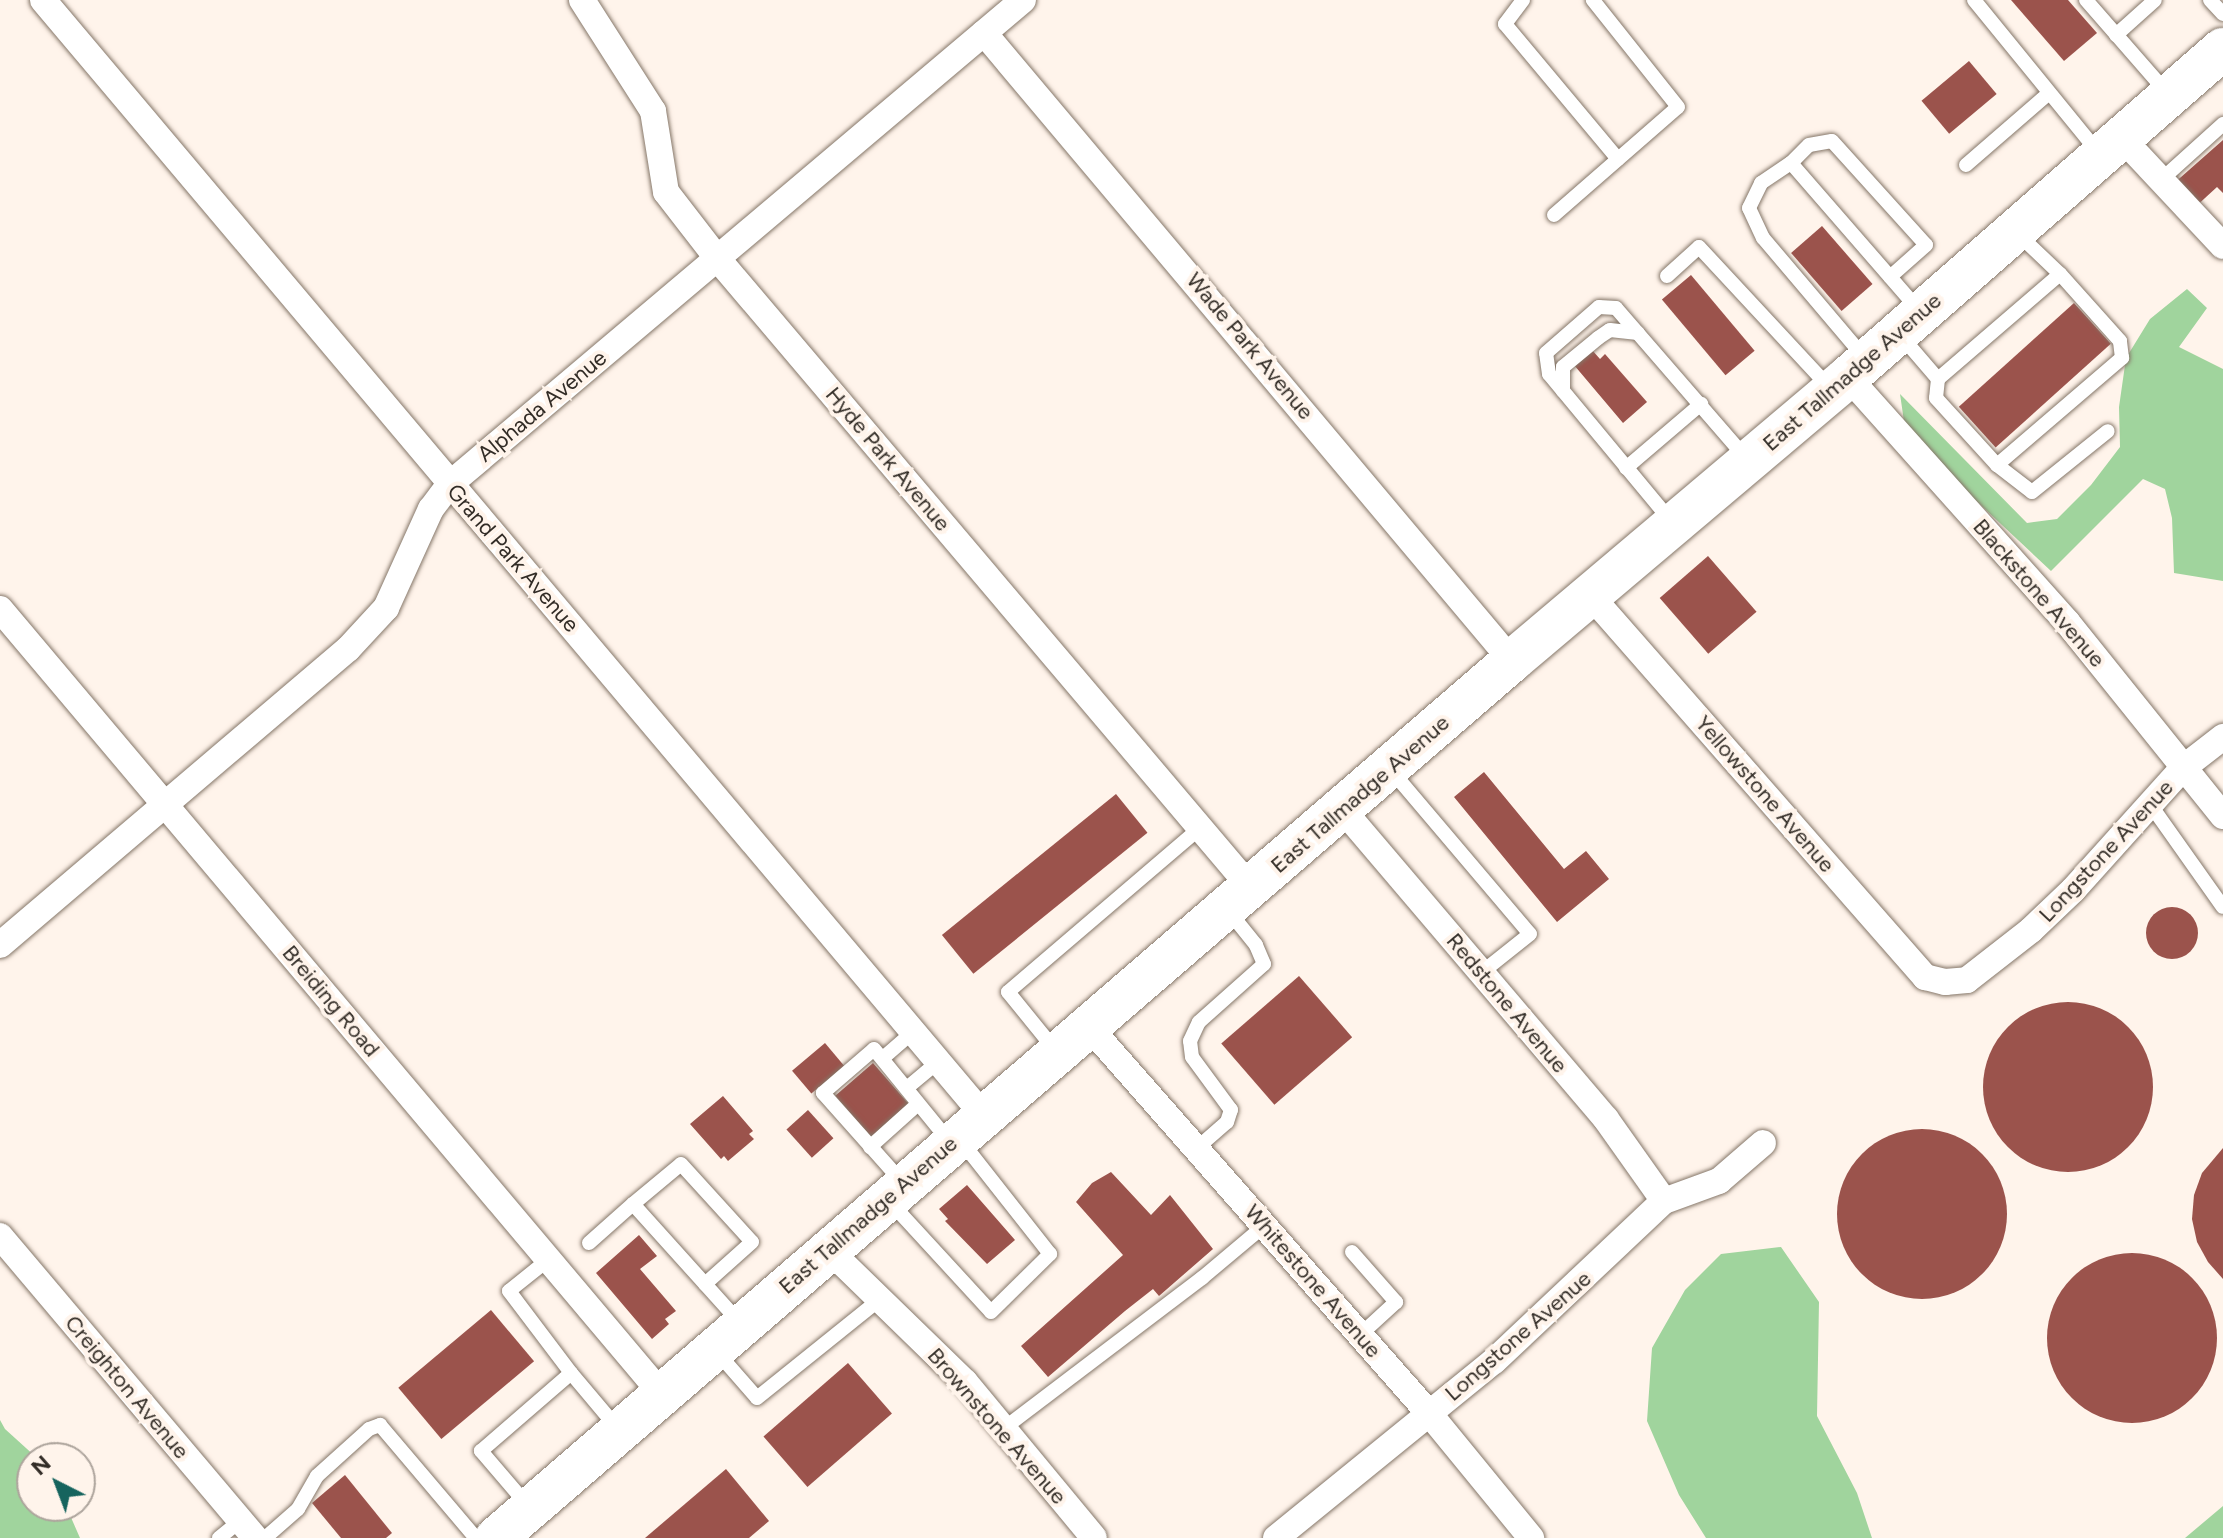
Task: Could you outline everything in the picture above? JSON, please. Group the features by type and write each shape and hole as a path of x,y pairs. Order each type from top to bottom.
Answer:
{"main road":[{"name":"East Tallmadge Avenue","path":"496,1538 1512,661 1849,376 2169,96 2218,62"}],"street":[{"name":"Grand Park Avenue","path":"43,0 939,1061 965,1132"},
{"name":"Hyde Park Avenue","path":"582,0 653,111 666,192 717,258 1200,828 1239,899"},
{"name":"Alphada Avenue","path":"0,945 348,649 386,608 431,509 450,484 1023,0"},
{"name":"Wade Park Avenue","path":"984,33 1039,94 1512,661"},
{"path":"2111,146 2161,180 2223,246"},
{"name":"Blackstone Avenue","path":"1849,376 2067,622 2223,816"},
{"name":"Yellowstone Avenue","path":"1591,596 1925,977 1945,982"},
{"name":"Breiding Road","path":"0,609 661,1393"},
{"name":"Longstone Avenue","path":"1945,982 1967,980 2031,930 2073,890 2183,768 2223,737"},
{"name":"Redstone Avenue","path":"1343,810 1606,1119 1664,1201"},
{"name":"Whitestone Avenue","path":"1090,1028 1428,1412 1531,1538"},
{"name":"Longstone Avenue","path":"1276,1538 1494,1361 1664,1201 1719,1181 1763,1143"},
{"name":"Creighton Avenue","path":"0,1236 247,1529"},
{"name":"Brownstone Avenue","path":"828,1249 965,1382 1094,1538"}],"lane":[{"path":"1523,0 1505,24 1618,159"},
{"path":"1554,215 1678,107 1593,0"},
{"path":"1974,0 2048,94 2111,146"},
{"path":"2086,0 2169,96"},
{"path":"2116,35 2155,0"},
{"path":"2210,0 2223,14"},
{"path":"1966,165 2048,94"},
{"path":"2161,180 2223,124"},
{"path":"1849,376 1763,238 1749,208 1761,183 1791,163 1809,145 1832,141 1926,245 1890,277"},
{"path":"1791,163 1890,277 1938,379 1936,398 1997,465 2032,492 2108,431"},
{"path":"1997,465 2122,358 2120,341 2060,274 2015,231"},
{"path":"1667,276 1699,247 1849,376"},
{"path":"1938,379 2060,274"},
{"path":"1674,525 1549,374 1546,353 1599,307 1616,308 1749,461"},
{"path":"1563,391 1563,367 1598,338 1610,330 1638,333"},
{"path":"1626,468 1701,404"},
{"path":"1389,769 1530,934 1481,973"},
{"path":"2150,804 2223,907"},
{"path":"1058,1055 1008,992 1200,828"},
{"path":"1196,1149 1227,1122 1231,1110 1192,1057 1190,1041 1199,1022 1264,964 1239,899"},
{"path":"883,1058 913,1032"},
{"path":"874,1049 883,1058 918,1104 965,1132 1050,1254 991,1312 896,1192 852,1120 823,1093 874,1049"},
{"path":"900,1083 939,1061"},
{"path":"870,1147 918,1104"},
{"path":"589,1243 681,1164 752,1242 705,1284"},
{"path":"633,1204 705,1284 757,1398 880,1299"},
{"path":"1003,1429 1202,1278 1264,1226"},
{"path":"1352,1252 1396,1302 1360,1335"},
{"path":"549,1259 509,1291 619,1430"},
{"path":"530,1508 481,1451 571,1373"},
{"path":"265,1538 298,1509 317,1476 369,1429 380,1425 476,1538"},
{"path":"219,1538 247,1529"}],"green space":[{"path":"2187,289 2207,308 2179,347 2223,369 2223,581 2174,573 2172,518 2165,489 2143,479 2051,571 1906,435 1900,394 2027,523 2057,519 2091,485 2120,447 2119,407 2126,358 2150,319"},
{"path":"1781,1247 1819,1302 1817,1416 1857,1493 1872,1538 1706,1538 1679,1495 1647,1421 1652,1348 1685,1290 1721,1254"},
{"path":"0,1420 19,1442 16,1442 16,1522 73,1522 80,1538 0,1538"},
{"path":"2223,1506 2223,1538 2185,1538"}],"building":[{"path":"2011,0 2068,0 2097,33 2064,61"},
{"path":"1969,61 1997,94 1949,134 1922,101"},
{"path":"2223,140 2223,193 2217,187 2193,209 2172,185"},
{"path":"1822,226 1873,284 1842,311 1791,253"},
{"path":"1691,275 1755,351 1726,375 1662,299"},
{"path":"2074,303 2111,344 1996,448 1959,407"},
{"path":"1592,350 1600,359 1605,354 1647,402 1623,423 1574,365"},
{"path":"1708,556 1757,612 1708,654 1660,598"},
{"path":"1484,772 1564,869 1586,851 1609,879 1557,922 1454,797"},
{"path":"1116,794 1147,833 973,974 942,935"},
{"path":"2172,907 2191,914 2198,933 2191,952 2172,959 2153,952 2146,933 2153,914"},
{"path":"1299,976 1352,1037 1274,1105 1221,1044"},
{"path":"2068,1002 2100,1009 2128,1027 2146,1055 2153,1087 2146,1119 2128,1147 2100,1165 2068,1172 2036,1165 2008,1147 1990,1119 1983,1087 1990,1055 2008,1027 2036,1009"},
{"path":"825,1043 844,1066 811,1094 792,1071"},
{"path":"873,1063 910,1106 873,1139 835,1096"},
{"path":"723,1096 753,1131 749,1134 754,1139 728,1161 724,1156 721,1159 690,1124"},
{"path":"808,1110 833,1138 812,1158 786,1129"},
{"path":"1922,1129 1954,1136 1982,1154 2000,1182 2007,1214 2000,1246 1982,1274 1954,1292 1922,1299 1890,1292 1862,1274 1844,1246 1837,1214 1844,1182 1862,1154 1890,1136"},
{"path":"2223,1148 2223,1279 2208,1262 2197,1242 2192,1219 2194,1195 2202,1173"},
{"path":"1111,1172 1151,1215 1170,1195 1213,1249 1159,1296 1153,1289 1048,1377 1021,1346 1123,1255 1076,1202 1092,1183"},
{"path":"967,1185 1015,1240 987,1264 945,1221 948,1219 939,1209"},
{"path":"639,1235 657,1256 640,1269 676,1311 665,1319 669,1324 652,1339 596,1273"},
{"path":"2132,1253 2164,1260 2192,1278 2210,1306 2217,1338 2210,1370 2192,1398 2164,1416 2132,1423 2100,1416 2072,1398 2054,1370 2047,1338 2054,1306 2072,1278 2100,1260"},
{"path":"491,1310 534,1361 441,1439 398,1388"},
{"path":"848,1363 892,1414 807,1487 763,1436"},
{"path":"726,1469 769,1521 749,1538 645,1538"},
{"path":"345,1475 392,1533 386,1538 341,1538 312,1503"}]}
